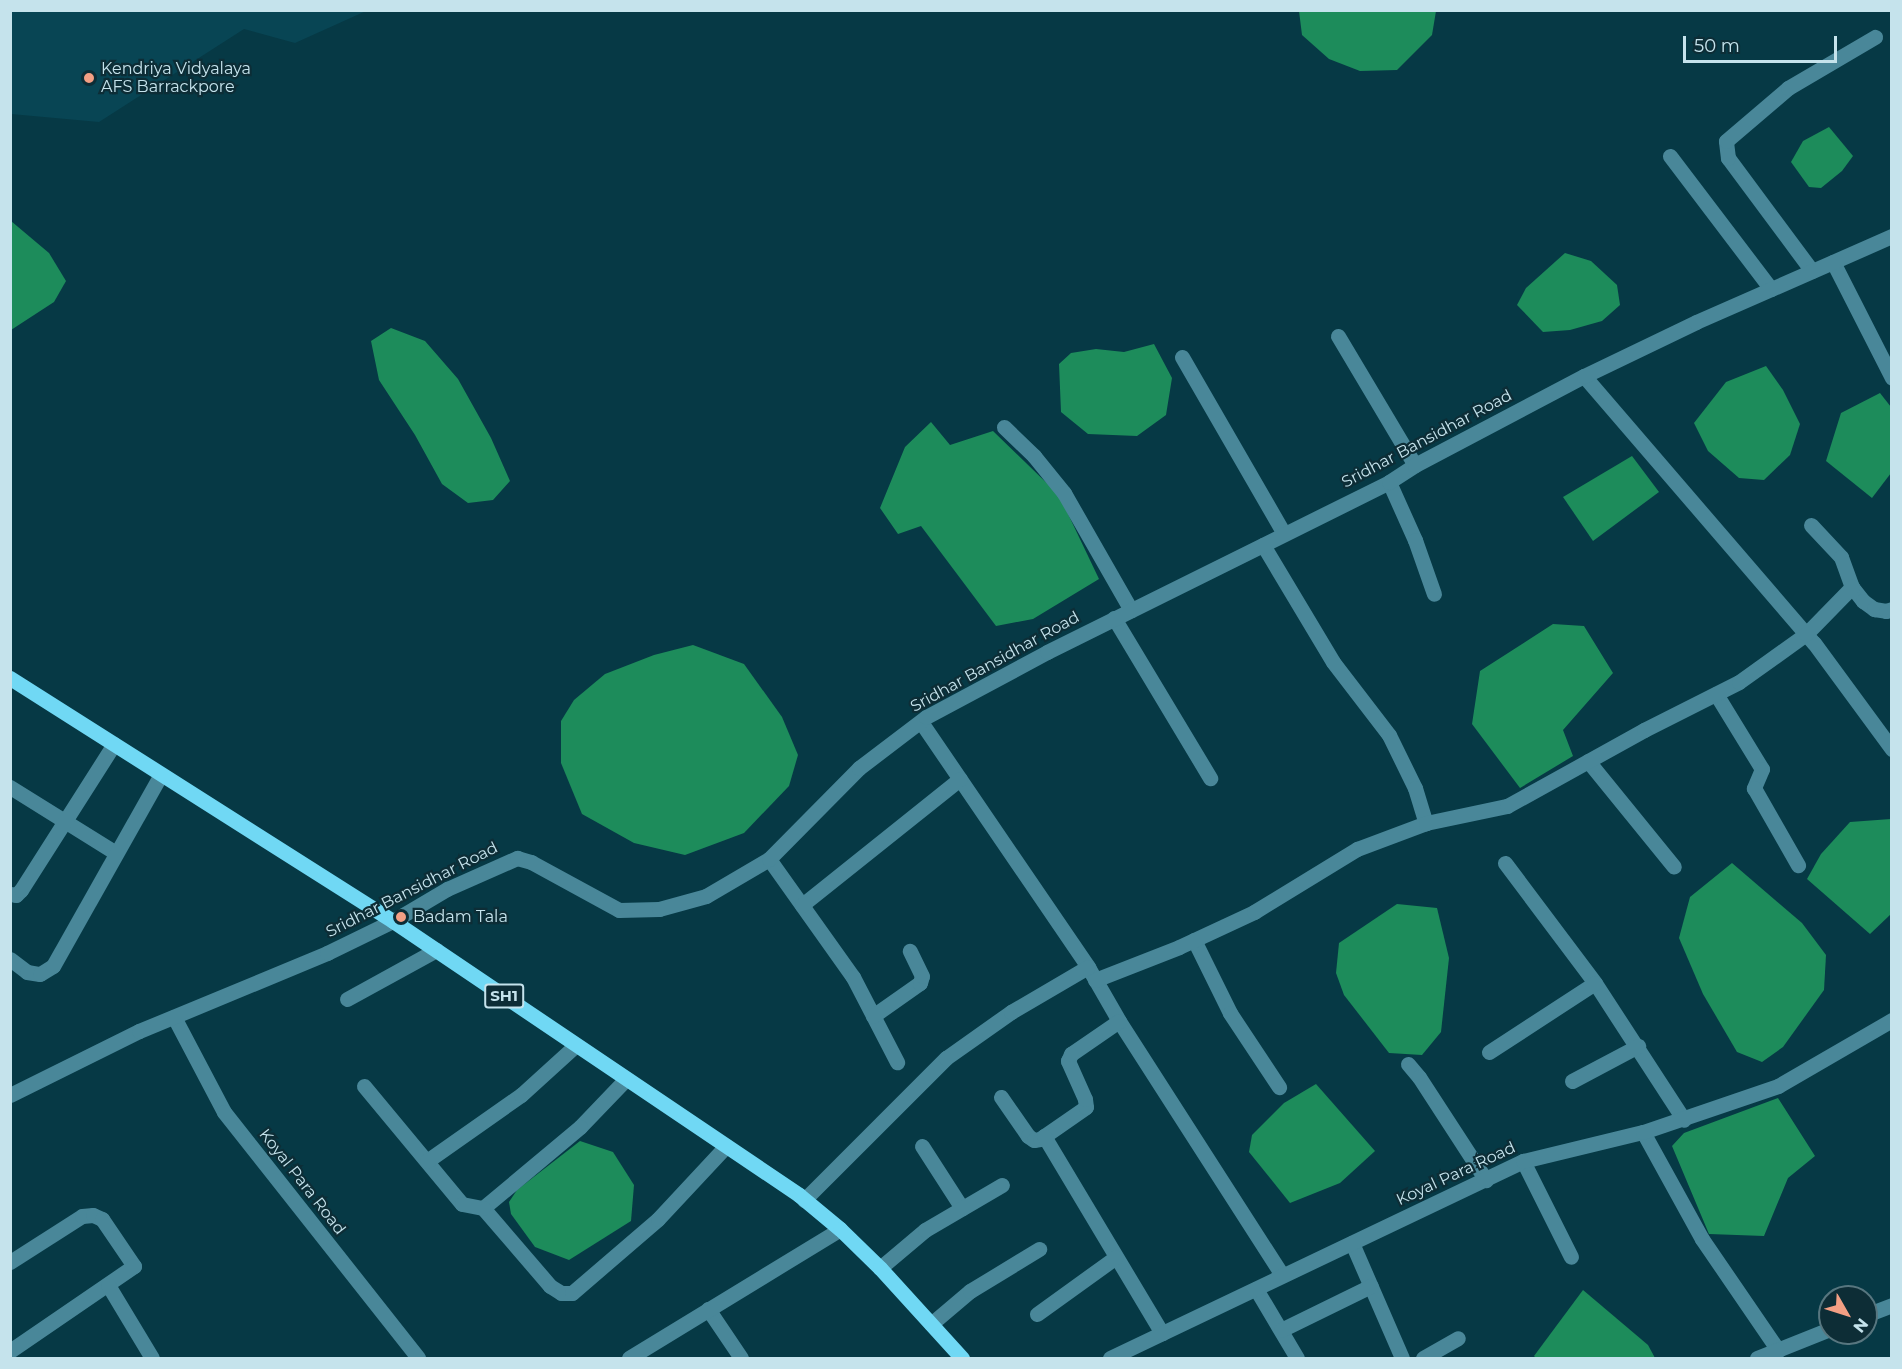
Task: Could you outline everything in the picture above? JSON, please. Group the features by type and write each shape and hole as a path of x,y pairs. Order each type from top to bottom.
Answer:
{"main road":[{"name":"SH1","path":"10,678 393,921 804,1200 840,1229 880,1268 962,1359"}],"street":[{"path":"1812,271 1728,158 1726,141 1788,88 1875,37"},
{"path":"1670,156 1771,289"},
{"name":"Sridhar Bansidhar Road","path":"10,1095 174,1017 327,953 393,921 447,889 517,858 531,862 619,910 645,911 706,896 769,859 859,768 921,722 1047,652 1389,482 1415,465 1584,376 1771,289 1892,236"},
{"path":"1833,262 1892,378"},
{"path":"1338,336 1415,465"},
{"path":"1182,357 1284,534"},
{"path":"1584,376 1806,634 1890,743"},
{"path":"1004,427 1035,456 1064,494 1131,610"},
{"path":"1389,482 1415,540 1434,594"},
{"path":"1812,525 1841,557 1852,587 1863,601 1874,609 1886,611 1892,609"},
{"path":"1263,545 1333,662 1389,735 1415,788 1426,823"},
{"path":"804,1200 946,1058 1011,1012 1091,974 1194,940 1254,912 1357,849 1426,823 1507,806 1739,682 1806,634 1852,587"},
{"path":"1114,618 1210,778"},
{"path":"1716,694 1762,769 1754,788 1798,865"},
{"path":"921,722 1091,974 1282,1275"},
{"path":"10,894 16,895 21,890 114,744"},
{"path":"1588,761 1674,867"},
{"path":"10,959 27,972 40,975 53,966 160,774"},
{"path":"802,905 960,779"},
{"path":"10,787 116,853"},
{"path":"769,859 854,977 897,1062"},
{"path":"1504,863 1595,983 1638,1046 1683,1120"},
{"path":"1194,940 1230,1013 1279,1087"},
{"path":"347,999 436,950"},
{"path":"873,1016 920,983 922,976 910,951"},
{"path":"1489,1052 1595,983"},
{"name":"Koyal Para Road","path":"174,1017 224,1112 418,1359"},
{"name":"Koyal Para Road","path":"1119,1357 1162,1333 1523,1161 1643,1132 1778,1086 1892,1020"},
{"path":"1001,1097 1028,1136 1034,1140 1044,1136 1086,1107 1086,1099 1068,1061 1071,1054 1119,1021"},
{"path":"427,1161 521,1095 576,1045"},
{"path":"1572,1081 1638,1046"},
{"path":"1408,1064 1419,1077 1486,1180"},
{"path":"483,1208 580,1127 626,1079"},
{"path":"364,1086 462,1204 483,1208 550,1286 561,1293 572,1293 658,1219 726,1146"},
{"path":"1643,1132 1702,1239 1778,1350"},
{"path":"1044,1136 1162,1333"},
{"path":"922,1146 962,1208"},
{"path":"1523,1161 1571,1257"},
{"path":"880,1268 925,1230 1002,1185"},
{"path":"10,1262 82,1216 93,1215 102,1219 134,1266 10,1351"},
{"path":"629,1359 840,1229"},
{"path":"1352,1243 1402,1359"},
{"path":"931,1324 970,1291 1040,1249"},
{"path":"1037,1314 1116,1257"},
{"path":"108,1285 152,1359"},
{"path":"1281,1330 1371,1286"},
{"path":"1256,1289 1297,1359"},
{"path":"708,1309 741,1359"},
{"path":"1757,1359 1818,1334"},
{"path":"1424,1359 1458,1338"}],"shaded area":[{"path":"1299,10 1436,11 1432,35 1397,70 1360,71 1329,59 1302,35"},
{"name":"Kendriya Vidyalaya AFS Barrackpore","path":"10,11 366,11 295,43 244,29 99,122 11,114"},
{"path":"1829,127 1853,156 1842,171 1821,188 1809,187 1791,162 1803,141"},
{"path":"11,221 49,253 66,281 54,302 11,330"},
{"path":"1565,253 1591,261 1617,285 1620,305 1602,321 1570,330 1543,332 1517,305 1526,288"},
{"path":"391,328 425,341 458,379 491,438 510,481 493,500 468,503 442,484 415,435 379,380 371,341"},
{"path":"1154,344 1172,378 1166,415 1137,436 1088,434 1061,412 1059,364 1071,353 1096,349 1124,352"},
{"path":"1766,366 1783,390 1800,424 1790,455 1764,480 1739,478 1708,451 1694,423 1726,382"},
{"path":"1880,393 1891,407 1891,473 1872,498 1826,461 1841,413"},
{"path":"931,422 950,445 993,431 1059,495 1099,579 1033,619 996,626 921,526 898,534 880,508 905,447"},
{"path":"1632,456 1659,492 1593,541 1563,497"},
{"path":"1553,624 1584,626 1613,673 1563,730 1573,756 1520,788 1472,724 1480,671"},
{"path":"693,645 744,664 782,717 798,755 789,786 744,833 685,855 634,843 582,814 561,763 561,721 574,700 605,674 654,655"},
{"path":"1891,819 1891,914 1870,934 1807,879 1821,854 1850,822"},
{"path":"1732,863 1802,923 1826,955 1824,990 1783,1047 1762,1062 1737,1052 1703,994 1679,938 1690,897"},
{"path":"1397,904 1437,908 1449,958 1441,1032 1422,1055 1389,1053 1344,995 1336,973 1339,943"},
{"path":"1316,1084 1375,1151 1340,1183 1290,1203 1249,1152 1252,1135 1284,1103"},
{"path":"1778,1098 1815,1156 1788,1178 1764,1236 1709,1234 1672,1146 1684,1133"},
{"path":"580,1141 613,1152 634,1185 631,1221 569,1260 535,1247 511,1214 509,1202 517,1190"},
{"path":"1583,1290 1648,1345 1655,1358 1536,1358 1534,1356"}],"place":[{"name":"Kendriya Vidyalaya AFS Barrackpore","path":"89,78"},
{"name":"Badam Tala","path":"401,917"}]}
